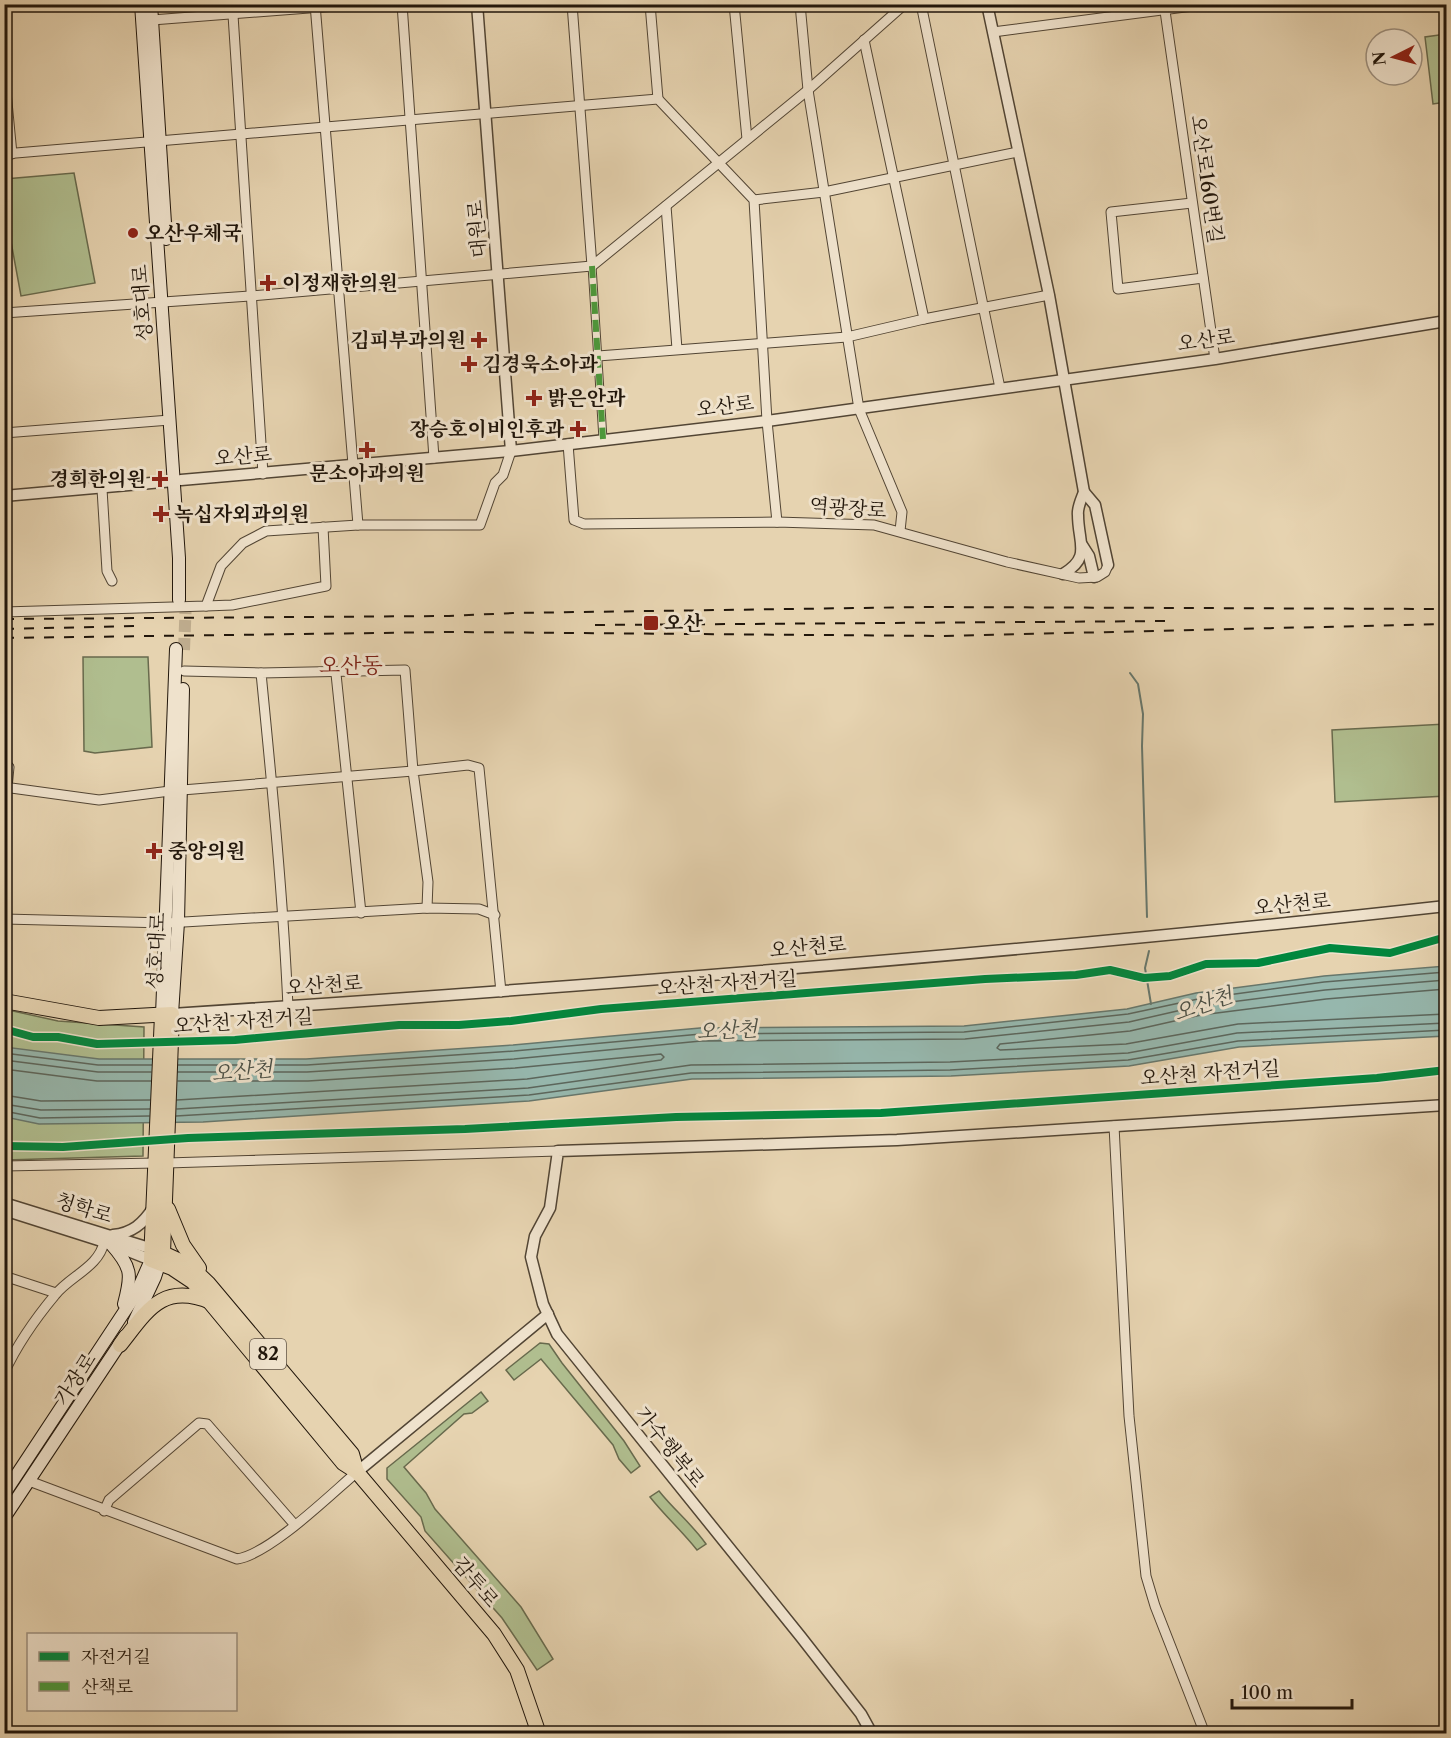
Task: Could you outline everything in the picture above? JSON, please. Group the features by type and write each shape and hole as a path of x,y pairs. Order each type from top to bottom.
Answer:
{"main road":[{"name":"성호대로","path":"141,4 155,141 178,480 182,600"},
{"name":"성호대로","path":"151,4 155,141"},
{"name":"성호대로","path":"166,302 170,420 178,480"},
{"name":"성호대로","path":"157,1256 172,922 180,650 184,671 176,790"},
{"name":"오산천로","path":"4,1001 99,1018 166,1019"},
{"path":"160,1205 208,1282"},
{"path":"108,1240 126,1261 131,1278 124,1307 115,1326"},
{"name":"감투로","path":"157,1256 189,1265 208,1282 352,1454 357,1472"},
{"name":"감투로","path":"157,1256 183,1274 213,1303 343,1463 357,1472 494,1634 517,1670 528,1695 539,1734"},
{"name":"가장로","path":"4,1494 136,1294 157,1256"},
{"name":"가장로","path":"4,1518 139,1313 157,1256"},
{"path":"120,1345 147,1312 162,1298 180,1295 213,1303"}],"street":[{"path":"152,20 361,4"},
{"path":"402,4 435,458"},
{"name":"대원로","path":"477,4 511,451"},
{"path":"572,4 603,440"},
{"path":"650,4 658,99 754,200 767,421 777,522"},
{"path":"734,4 747,139"},
{"path":"800,4 808,90 859,409 902,512 900,531"},
{"path":"4,313 250,296 592,266 808,90 905,4"},
{"path":"921,4 1000,388"},
{"path":"987,4 1049,295 1084,492 1077,514 1082,544 1080,560 1075,567 1063,574"},
{"path":"993,32 1164,7 1208,4"},
{"path":"315,7 327,128 358,525"},
{"name":"오산로160번길","path":"1164,7 1215,359"},
{"path":"233,15 263,474"},
{"path":"864,40 924,319"},
{"path":"4,70 8,154 658,99"},
{"path":"754,200 824,192 1018,152"},
{"path":"1192,203 1111,212 1118,289 1203,278"},
{"path":"666,206 677,350"},
{"path":"598,356 848,337 924,319 1049,295"},
{"name":"오산로","path":"4,496 511,451 767,421 1215,359 1446,321"},
{"path":"4,433 170,420"},
{"name":"역광장로","path":"568,444 574,520 584,524 777,522 874,525 1063,574 1094,577"},
{"path":"206,606 221,566 243,543 266,531 358,525 480,525 495,483 503,475 511,451"},
{"path":"102,489 107,571 112,581"},
{"path":"1082,544 1089,556 1094,577 1105,572 1108,565 1095,505 1084,492"},
{"path":"4,612 232,605 326,586 323,527"},
{"path":"184,671 336,674 405,670 412,771 428,882 427,908"},
{"path":"261,673 284,917 288,1007"},
{"path":"336,674 361,913"},
{"path":"4,764 9,767 6,787 99,800 176,790 272,784 468,765 479,768 501,992"},
{"name":"오산천로","path":"166,1019 288,1007 501,992 1214,932 1446,906"},
{"path":"4,919 172,922 427,908 479,909 495,915"},
{"path":"4,1166 162,1159 558,1151 897,1140 1446,1105"},
{"path":"1114,1126 1129,1416 1146,1576 1155,1606 1206,1734"},
{"name":"가수행복로","path":"558,1151 550,1208 535,1236 531,1257 548,1314 568,1349 801,1637 861,1714 872,1734"},
{"name":"청학로","path":"4,1203 157,1256"},
{"path":"4,1373 15,1350 56,1293 101,1255 108,1240 132,1231 160,1205"},
{"name":"청학로","path":"4,1210 108,1240"},
{"path":"4,1276 56,1293"},
{"path":"29,1481 104,1512 237,1560 251,1557 548,1314"},
{"path":"104,1512 109,1500 199,1423 207,1424 294,1524"}],"green space":[{"path":"1446,34 1446,102 1433,104 1425,37"},
{"path":"74,173 95,283 21,296 5,209 5,179"},
{"path":"83,657 148,657 152,747 95,753 84,751"},
{"path":"1446,724 1446,796 1335,802 1332,730"},
{"path":"4,1009 58,1021 144,1027 143,1156 5,1160"},
{"path":"540,1343 549,1344 624,1441 640,1466 631,1473 619,1459 613,1445 541,1359 514,1380 506,1370"},
{"path":"481,1392 488,1401 472,1413 464,1414 404,1467 426,1493 435,1509 521,1607 553,1659 537,1670 502,1618 425,1531 421,1517 387,1479 387,1468"},
{"path":"659,1491 706,1544 697,1550 662,1511 650,1497"}],"water":[{"name":"오산천","path":"1446,966 1446,1036 1239,1047 1129,1066 951,1076 692,1079 529,1101 203,1122 39,1124 5,1117 5,1047 99,1059 306,1059 513,1045 700,1028 964,1026 1127,1009 1196,993 1324,976"}],"waterway":[{"path":"1130,673 1138,684 1143,714 1147,917"},
{"path":"1149,951 1145,968 1151,1004"}],"tunnel":[{"path":"184,650 186,600"}],"railway":[{"path":"4,619 449,616 927,607 1446,609"},
{"path":"595,625 1171,621"},
{"path":"4,638 449,632 942,636 1446,624"},
{"path":"4,629 136,626"}],"marked path":[{"path":"592,266 603,439"}],"cycle path":[{"name":"오산천 자전거길","path":"4,1029 33,1037 58,1037 97,1044 235,1040 399,1025 459,1025 511,1021 601,1009 985,979 1076,975 1110,970 1144,978 1170,976 1206,964 1258,963 1330,948 1390,953 1446,937"},
{"name":"오산천 자전거길","path":"4,1146 63,1147 188,1138 465,1129 676,1117 881,1113 1377,1078 1446,1070"}],"place":[{"name":"오산우체국","path":"133,233"},
{"name":"이정재한의원","path":"268,283"},
{"name":"김피부과의원","path":"479,340"},
{"name":"김경욱소아과","path":"469,364"},
{"name":"밝은안과","path":"534,398"},
{"name":"장승호이비인후과","path":"578,429"},
{"name":"문소아과의원","path":"367,450"},
{"name":"경희한의원","path":"160,479"},
{"name":"녹십자외과의원","path":"161,514"},
{"name":"오산","path":"651,623"},
{"name":"중앙의원","path":"154,851"}],"district":[{"name":"오산동","path":"351,665"}]}
